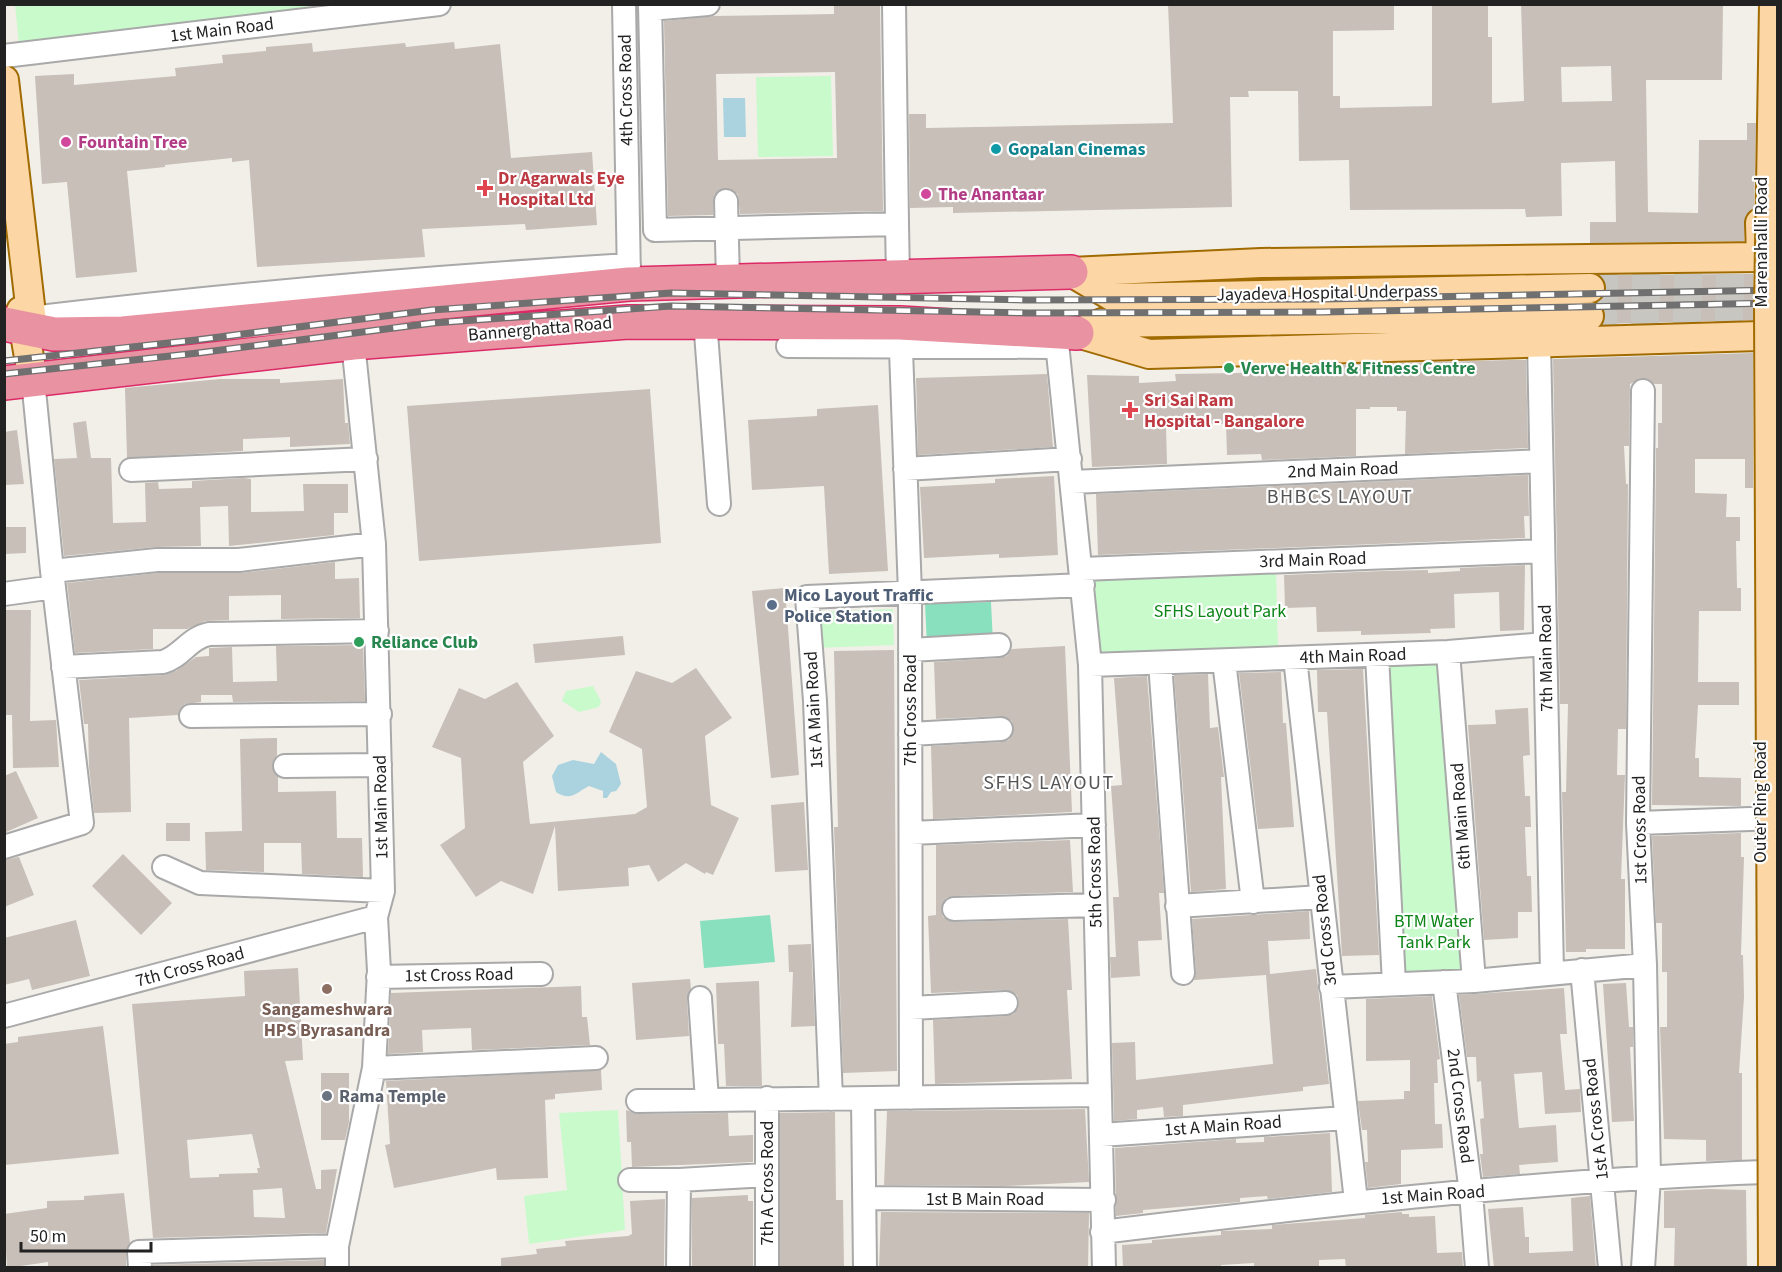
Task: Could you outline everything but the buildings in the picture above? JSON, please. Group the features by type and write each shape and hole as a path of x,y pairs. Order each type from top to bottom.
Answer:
{"highway":[{"name":"Marenahalli Road","path":"1760,336 1761,257"},
{"name":"Bannerghatta Road","path":"23,325 54,334 122,320 629,274 728,281 1071,272"},
{"name":"Bannerghatta Road","path":"24,385 354,343 621,322 705,320 900,334 1064,338"},
{"name":"Outer Ring Road","path":"1760,336 1769,819 1765,1268"}],"main road":[{"name":"Marenahalli Road","path":"1761,257 1766,4"},
{"path":"1773,1268 1769,305 1774,4"},
{"path":"4,80 23,325 24,385"},
{"path":"4,189 23,325"},
{"path":"1071,272 1261,263 1761,257"},
{"name":"Jayadeva Hospital Underpass","path":"1064,338 1102,323 1589,302 1115,298 1071,272"},
{"path":"1064,338 1149,354 1760,336"}],"street":[{"name":"1st Main Road","path":"4,56 439,4"},
{"name":"4th Cross Road","path":"624,4 629,274"},
{"path":"708,4 650,7 655,230 897,224"},
{"path":"894,4 898,276"},
{"path":"726,201 728,281"},
{"path":"705,320 719,504"},
{"path":"788,346 900,334"},
{"name":"7th Cross Road","path":"900,334 910,593 911,1098"},
{"name":"5th Cross Road","path":"1064,338 1070,459 1090,665 1098,1095 1104,1200 1102,1232 1104,1268"},
{"name":"7th Main Road","path":"1539,342 1552,973"},
{"name":"1st Main Road","path":"337,1257 374,1068 378,977 376,917 383,891 374,544 354,343"},
{"path":"4,396 24,385 52,579 81,823 4,847"},
{"name":"1st Cross Road","path":"1643,391 1638,823 1645,965 1649,1177 1643,1268"},
{"path":"131,470 366,459"},
{"path":"905,469 1070,459"},
{"name":"2nd Main Road","path":"1072,482 1541,461"},
{"path":"4,594 52,579 157,560 239,560 374,544"},
{"name":"3rd Main Road","path":"1083,577 1544,552"},
{"name":"1st A Main Road","path":"831,1099 816,712 807,597 910,593 1083,577"},
{"path":"63,667 163,662 171,660 195,638 209,634 377,631"},
{"name":"4th Main Road","path":"1090,665 1448,652 1545,644"},
{"path":"910,650 999,645"},
{"name":"6th Main Road","path":"1448,652 1474,981"},
{"path":"1377,655 1394,984"},
{"name":"3rd Cross Road","path":"1295,658 1356,1201"},
{"path":"1224,661 1252,902"},
{"path":"1160,663 1183,972"},
{"path":"191,716 380,714"},
{"path":"910,734 1001,729"},
{"path":"285,766 380,765"},
{"path":"1638,823 1769,819"},
{"path":"911,833 1094,825"},
{"path":"164,867 200,883 383,891"},
{"path":"1177,906 1321,897"},
{"path":"954,909 1095,905"},
{"name":"7th Cross Road","path":"4,1017 376,917"},
{"path":"1331,987 1474,981 1645,965"},
{"name":"1st A Cross Road","path":"1582,970 1610,1268"},
{"name":"1st Cross Road","path":"378,977 541,974"},
{"name":"2nd Cross Road","path":"1444,981 1471,1192 1477,1268"},
{"path":"700,998 707,1100"},
{"path":"911,1008 1006,1003"},
{"path":"374,1068 597,1058"},
{"path":"638,1101 1098,1095"},
{"name":"7th A Cross Road","path":"766,1268 767,1098"},
{"path":"863,1099 866,1198 865,1268"},
{"name":"1st A Main Road","path":"1101,1136 1346,1118"},
{"name":"1st Main Road","path":"1102,1232 1356,1201 1602,1180 1765,1172"},
{"path":"630,1180 680,1180 766,1175"},
{"path":"678,1268 680,1180"},
{"name":"1st B Main Road","path":"866,1198 1104,1200"},
{"path":"140,1260 337,1257"}],"green space":[{"path":"15,4 371,5 19,46"},
{"path":"831,76 833,156 758,157 756,77"},
{"name":"SFHS Layout Park","path":"1276,567 1278,651 1097,657 1090,574"},
{"path":"991,602 993,643 927,645 925,604"},
{"path":"893,609 894,645 816,648 815,612"},
{"name":"BTM Water Tank Park","path":"1447,654 1471,976 1403,978 1384,656"},
{"path":"593,686 601,701 599,707 579,712 562,701 566,691"},
{"path":"770,915 775,962 704,968 700,921"},
{"path":"618,1110 625,1230 529,1244 524,1196 567,1190 559,1113"}],"water":[{"path":"723,98 745,98 746,137 724,137"},
{"path":"601,752 616,764 621,784 616,791 611,792 607,798 603,798 603,791 589,786 570,796 556,792 552,776 558,765 573,760 594,764"}],"tunnel":[{"path":"1590,288 1778,288"},
{"path":"1589,316 1778,314"}],"railway":[{"path":"4,361 196,340 432,310 671,293 1027,300 1323,299 1778,290"},
{"path":"4,374 198,353 433,323 671,306 1029,313 1323,312 1778,303"}],"place":[{"name":"Fountain Tree","path":"66,142"},
{"name":"Gopalan Cinemas","path":"996,149"},
{"name":"Dr Agarwals Eye Hospital Ltd","path":"485,188"},
{"name":"The Anantaar","path":"926,194"},
{"name":"Verve Health & Fitness Centre","path":"1229,368"},
{"name":"Sri Sai Ram Hospital - Bangalore","path":"1130,410"},
{"name":"Mico Layout Traffic Police Station","path":"772,605"},
{"name":"Reliance Club","path":"359,642"},
{"name":"Sangameshwara HPS Byrasandra","path":"327,989"},
{"name":"Rama Temple","path":"327,1096"}],"district":[{"name":"BHBCS LAYOUT","path":"1340,497"},
{"name":"SFHS LAYOUT","path":"1049,783"}]}
